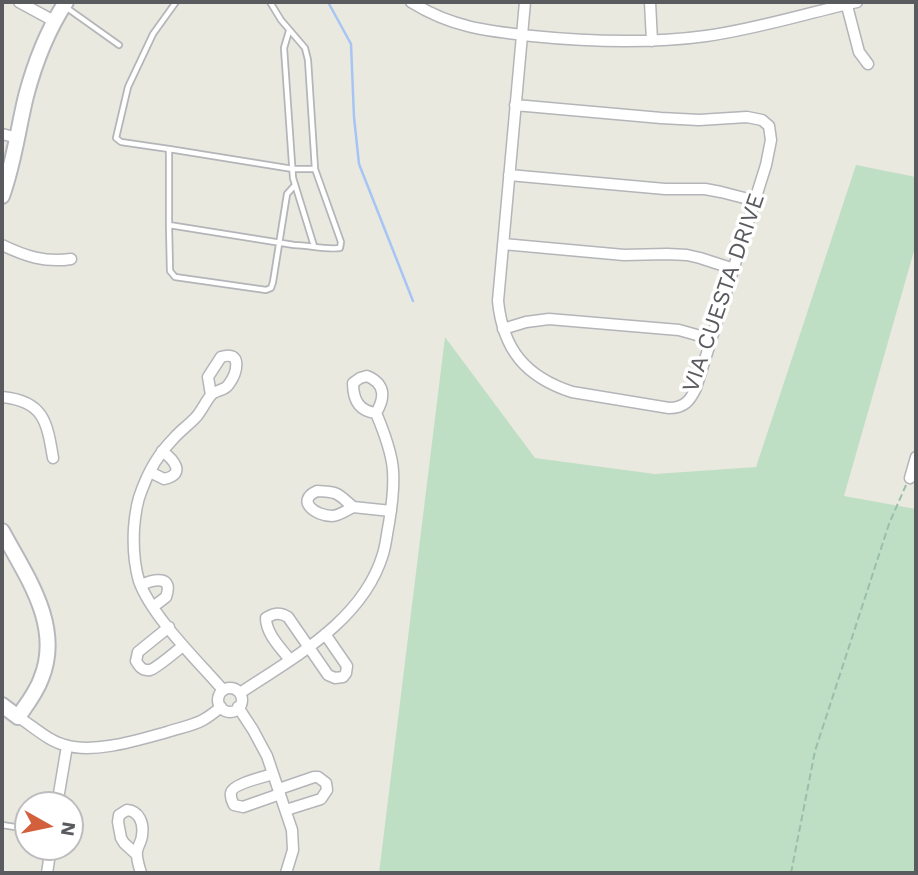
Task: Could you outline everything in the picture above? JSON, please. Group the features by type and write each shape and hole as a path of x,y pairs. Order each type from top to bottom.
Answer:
{"street":[{"path":"19,2 54,21"},
{"path":"411,2 439,18 468,27 605,42 652,41 729,32 850,3 859,51 868,64"},
{"name":"VIA CUESTA DRIVE","path":"515,105 699,120 747,117 762,120 769,126 771,140 756,201 693,396 688,403 669,408 572,392 557,387 523,364 503,330 498,301 515,105 522,34 524,2"},
{"path":"650,2 652,41"},
{"path":"2,196 31,79 43,45 65,4"},
{"path":"2,134 18,138"},
{"path":"509,175 665,189 705,189 756,201"},
{"path":"503,244 624,255 687,256 734,269"},
{"path":"2,245 39,260 71,258"},
{"path":"503,330 526,322 549,319 679,330 711,339"},
{"path":"211,395 197,416 162,451 150,472 140,494 135,520 134,553 141,585 153,607 183,646 223,690"},
{"path":"2,397 24,401 42,416 49,430 53,458"},
{"path":"240,693 290,660 347,615 361,600 373,577 383,554 394,486 394,467 388,442 376,413"},
{"path":"150,472 164,479 176,471 174,460 162,451"},
{"path":"910,478 916,457"},
{"path":"353,507 391,511"},
{"path":"2,531 40,602 48,631 44,671 35,692 19,717"},
{"path":"141,585 156,579 166,584 166,597 153,607"},
{"path":"290,660 268,631 266,618 272,614 283,613 328,675 343,677 348,666 325,634"},
{"path":"169,627 138,652 138,666 151,669 183,646"},
{"path":"233,688 240,693 242,701 235,710 227,711 220,706 218,699 223,690 233,688"},
{"path":"2,705 54,741 67,746 99,747 134,741 192,724 212,715 220,706"},
{"path":"238,708 260,743 286,810 293,838 293,850 286,873"},
{"path":"59,791 67,746"},
{"path":"273,774 236,786 232,789 231,798 234,804 243,807 314,777 326,783 327,790 321,799 286,810"},
{"path":"136,854 143,831 139,816 134,810 123,811 118,822 124,843 136,854 141,873"}],"lane":[{"path":"176,2 152,34 128,87 116,138 121,142 292,169 315,169"},
{"path":"169,225 279,243 340,248 341,242 315,169 305,48 270,2"},
{"path":"65,4 119,45"},
{"path":"290,30 284,48 292,169 314,246"},
{"path":"169,149 170,271 175,277 266,290 271,288 287,194 295,185"}],"path":[{"path":"791,873 815,751 889,524 910,478"}],"green space":[{"path":"856,165 916,177 916,244 844,496 916,509 916,873 379,873 445,337 535,458 655,474 756,467"}],"waterway":[{"path":"328,2 351,44 359,164 413,301"}]}
